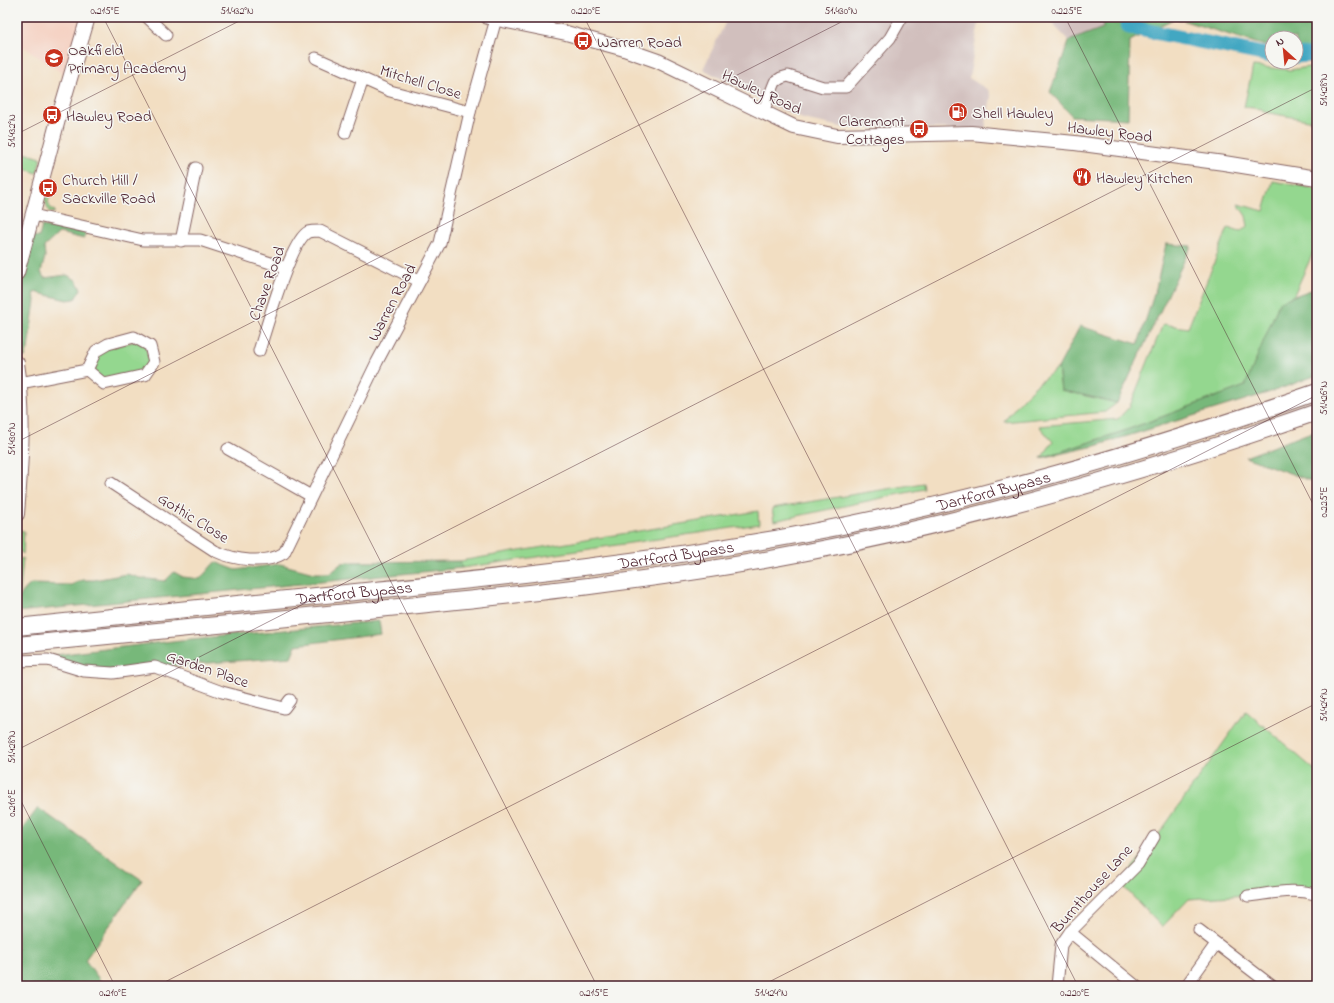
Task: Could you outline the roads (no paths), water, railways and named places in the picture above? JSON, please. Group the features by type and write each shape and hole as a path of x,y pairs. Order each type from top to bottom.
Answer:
{"highway":[{"name":"Dartford Bypass","path":"17,626 520,575 628,562 794,535 932,506 1070,471 1198,433 1317,392"},
{"name":"Dartford Bypass","path":"17,646 540,592 653,578 791,555 936,525 1080,488 1207,450 1317,412"}],"main road":[{"path":"17,273 88,17"},
{"name":"Hawley Road","path":"492,18 566,33 629,51 658,61 794,127 838,136 971,133 1075,143 1224,163 1317,178"},
{"path":"17,363 20,383 22,430 17,514"}],"street":[{"path":"147,17 166,35"},
{"path":"762,112 775,82 780,78 788,76 823,87 846,87 890,38 902,17"},
{"name":"Warren Road","path":"286,548 440,243 492,18"},
{"name":"Mitchell Close","path":"316,58 390,92 470,112"},
{"name":"Mitchell Close","path":"344,133 364,79"},
{"path":"181,241 196,168"},
{"path":"33,215 143,240 200,240 286,268"},
{"name":"Chave Road","path":"259,351 286,268 301,238 309,232 320,231 419,282"},
{"path":"134,337 150,346 154,362 145,375 104,384 87,370 96,351 108,344 134,337"},
{"path":"20,383 87,370"},
{"path":"228,449 311,496"},
{"name":"Gothic Close","path":"110,483 215,551 226,556 241,560 270,558 280,555 286,548"},
{"name":"Garden Place","path":"17,661 48,660 84,671 113,673 132,669 155,667 222,692 284,708 290,700"},
{"name":"Burnthouse Lane","path":"1057,986 1061,945 1070,932 1138,864 1154,837"},
{"path":"1248,896 1296,891 1310,892 1317,895"},
{"path":"1199,930 1272,986"},
{"path":"1070,932 1136,986"},
{"path":"1186,986 1216,944"}],"waterway":[{"path":"1125,17 1129,27 1264,54"},
{"path":"1304,55 1317,54"}],"place":[{"name":"Warren Road","path":"583,41"},
{"name":"Oakfield Primary Academy","path":"54,58"},
{"name":"Shell Hawley","path":"958,112"},
{"name":"Hawley Road","path":"52,115"},
{"name":"Claremont Cottages","path":"919,129"},
{"name":"Hawley Kitchen","path":"1082,177"},
{"name":"Church Hill / Sackville Road","path":"48,188"}]}
